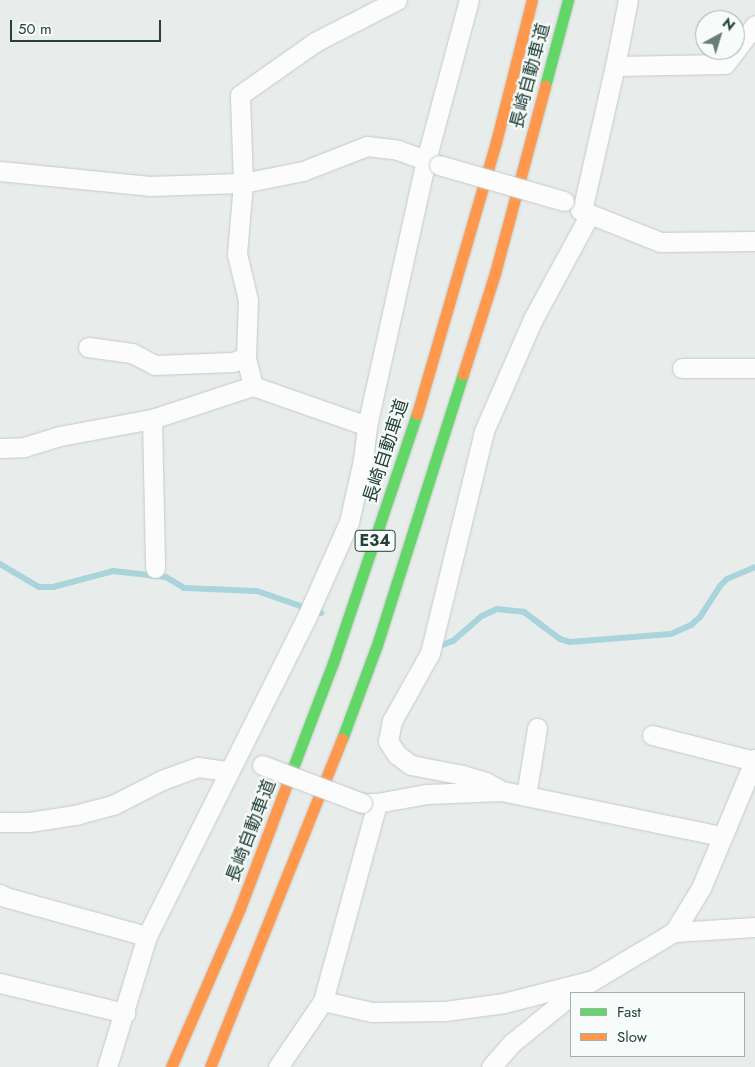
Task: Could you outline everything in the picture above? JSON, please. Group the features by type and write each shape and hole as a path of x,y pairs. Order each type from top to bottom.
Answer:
{"highway":[{"name":"長崎自動車道","path":"171,1067 240,908 295,764 333,664 411,436 496,142 532,0"},
{"name":"長崎自動車道","path":"210,1067 336,756 377,645 495,273 568,0"}],"street":[{"path":"253,386 246,357 248,300 237,254 243,183 240,95 315,42 396,0"},
{"path":"107,1067 147,936 232,763 304,623 349,522 363,460 367,426 432,162 468,0"},
{"path":"502,792 486,782 463,775 411,765 397,755 388,741 392,721 430,653 484,431 533,319 586,212 628,0"},
{"path":"615,66 725,64 755,25"},
{"path":"0,171 149,186 243,183 303,171 367,146 398,150 564,202 660,242 755,241"},
{"path":"88,347 132,353 155,365 233,362 246,357"},
{"path":"682,368 755,368"},
{"path":"0,448 24,447 60,436 152,419 253,386 367,426"},
{"path":"152,419 155,568"},
{"path":"526,796 537,728"},
{"path":"652,735 754,760 701,888 674,932"},
{"path":"0,822 29,822 75,815 114,805 162,780 198,767 232,763 262,765 370,803 427,794 502,792 722,836"},
{"path":"278,1067 323,1001 370,803"},
{"path":"0,894 5,897 147,936"},
{"path":"575,992 589,981 674,932 755,926"},
{"path":"323,1001 372,1012 445,1011 504,1003 589,981"},
{"path":"0,983 125,1013"},
{"path":"490,1067 512,1043 570,996"}],"waterway":[{"path":"0,564 39,587 53,587 113,571 166,577 184,588 257,591 321,613"},
{"path":"437,647 453,641 482,616 497,609 524,612 560,639 570,642 671,634 691,625 700,617 720,586 727,579 755,567"}],"traffic: fast":[{"path":"545,86 568,0"},
{"path":"342,739 377,645 463,374"},
{"path":"289,778 333,663 417,414"}],"traffic: slow":[{"path":"417,414 496,142 532,0"},
{"path":"463,374 495,273 545,86"},
{"path":"210,1067 342,739"},
{"path":"171,1067 240,908 289,778"}]}
